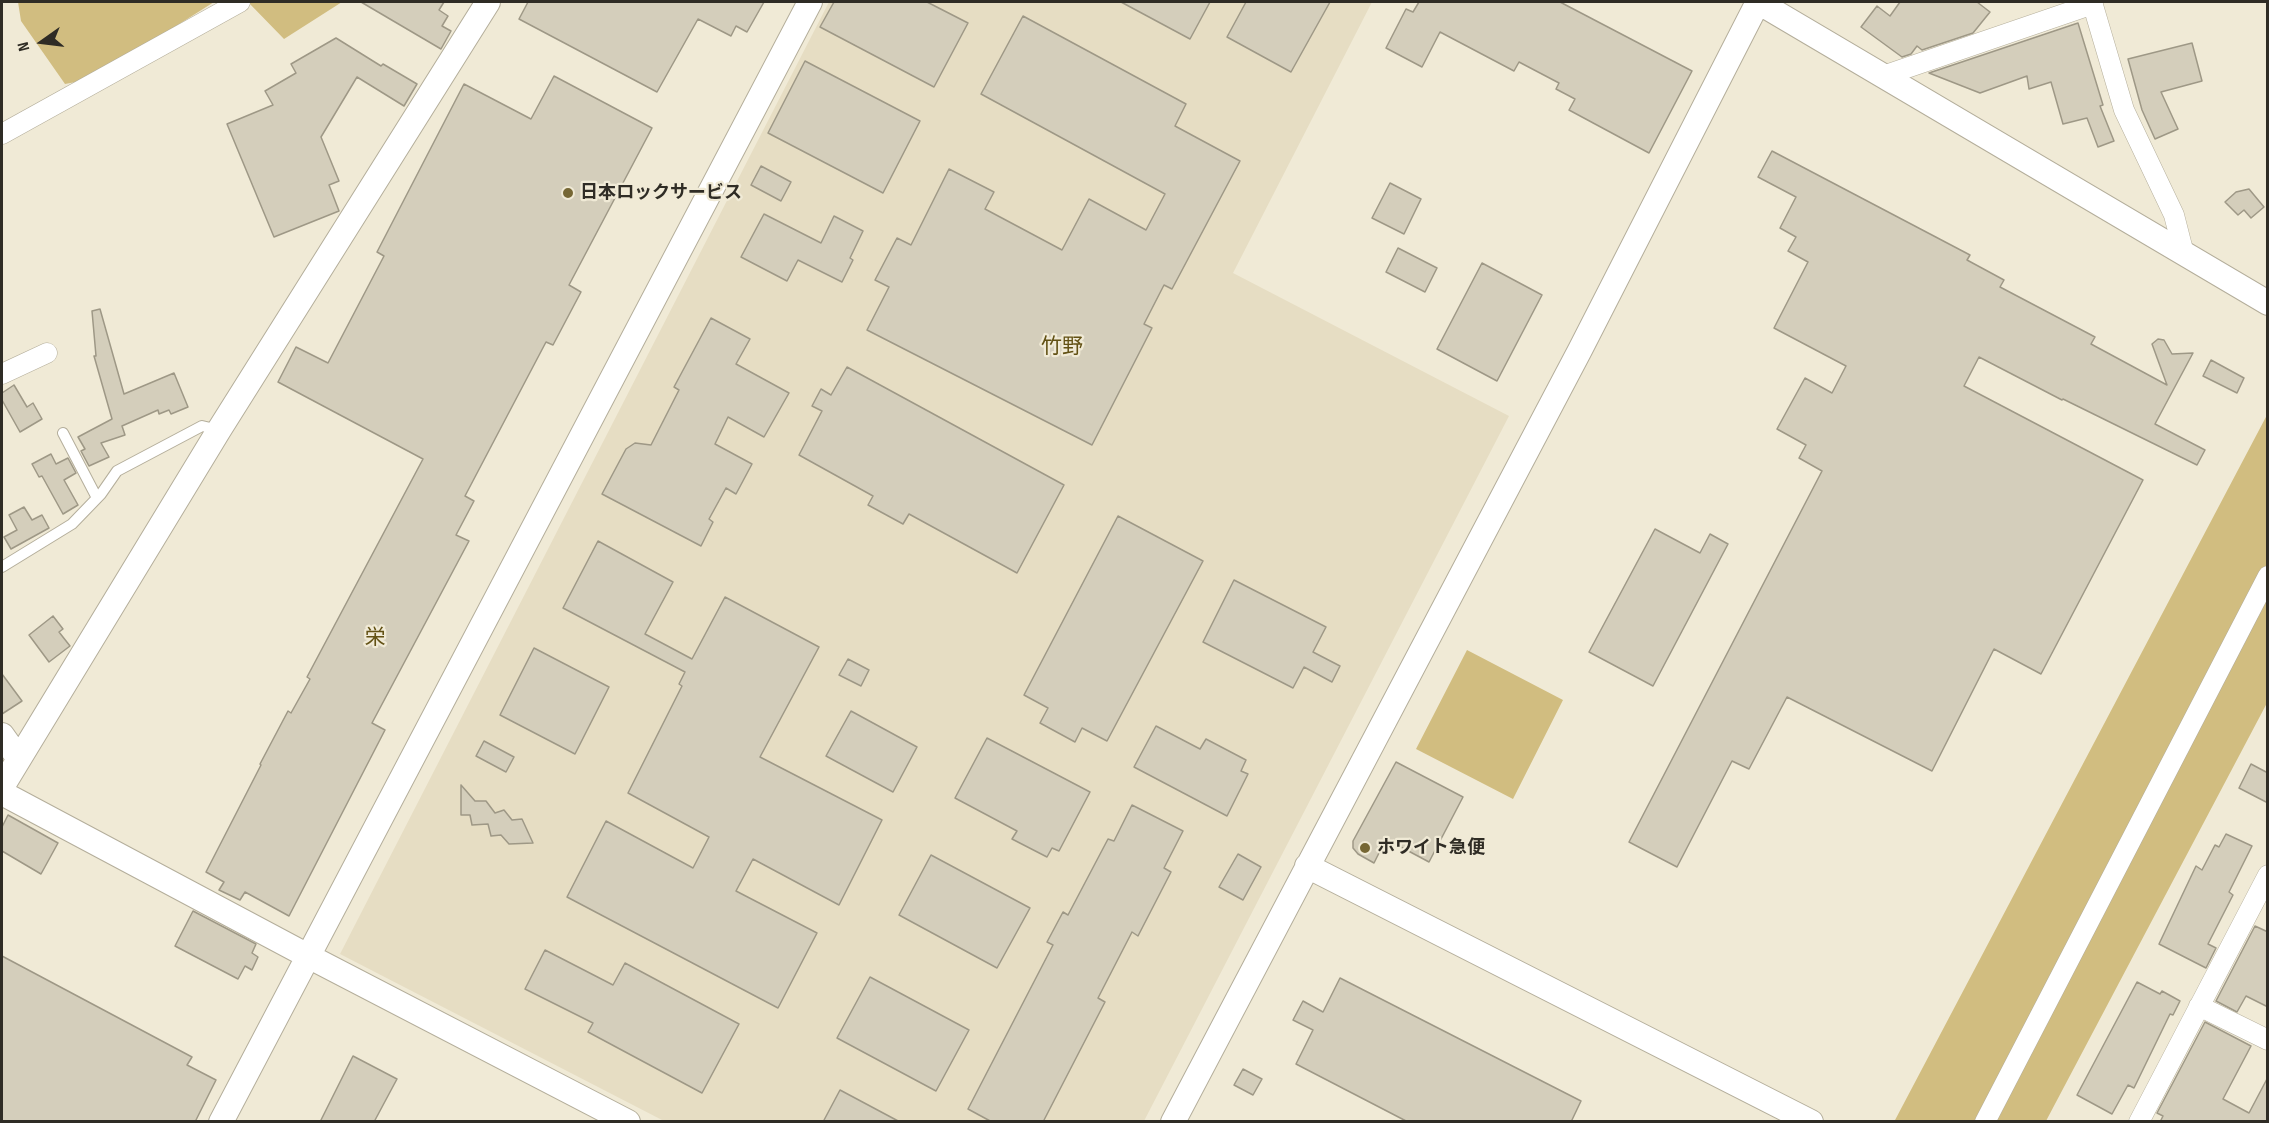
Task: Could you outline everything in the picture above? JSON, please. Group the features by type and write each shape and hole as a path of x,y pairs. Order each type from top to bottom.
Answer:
{"street":[{"path":"2,134 240,2"},
{"path":"2,787 219,430 488,2"},
{"path":"221,1122 810,2"},
{"path":"1173,1122 1580,350 1758,2 2268,303"},
{"path":"1883,76 2093,3 2124,110 2174,215 2184,254"},
{"path":"2,374 47,353"},
{"path":"1985,1122 2268,576"},
{"path":"2,735 19,759"},
{"path":"2,793 308,956 628,1122"},
{"path":"1307,866 1811,1122"},
{"path":"2139,1122 2265,886"},
{"path":"2199,1006 2268,1040"}],"lane":[{"path":"2,567 72,524 97,498 117,471 202,426 219,430"},
{"path":"63,433 97,498"}],"shaded area":[{"path":"18,2 214,2 132,54 81,81 65,84 21,21"},
{"path":"248,2 342,2 284,39"},
{"path":"829,2 1372,2 1233,273 1509,416 1144,1121 664,1121 340,954"},
{"path":"2267,415 2267,703 2046,1121 1894,1122"},
{"path":"1467,650 1563,700 1513,799 1416,749"}],"building":[{"path":"361,2 444,2 439,10 448,16 442,26 451,31 441,49"},
{"path":"528,2 764,2 747,32 736,26 731,36 698,19 657,92 519,19"},
{"path":"834,2 927,2 968,23 934,87 820,27"},
{"path":"1121,2 1210,2 1190,39"},
{"path":"1246,2 1330,2 1291,72 1227,37"},
{"path":"1419,2 1560,2 1692,71 1649,153 1569,110 1575,99 1556,89 1559,83 1519,62 1514,71 1440,32 1422,67 1386,48 1406,9 1413,12"},
{"path":"1900,2 1977,2 1990,12 1973,33 1922,50 1917,46 1911,54 1902,57 1861,27 1877,6 1890,16"},
{"path":"1023,16 1186,104 1175,126 1240,161 1172,289 1164,285 1144,324 1152,328 1092,445 867,330 889,287 875,280 897,238 911,245 949,169 994,192 985,209 1062,250 1089,199 1146,230 1165,194 981,94"},
{"path":"2078,23 2103,105 2100,106 2114,141 2098,147 2087,118 2063,124 2051,82 2029,89 2027,76 1980,93 1929,73"},
{"path":"336,38 381,66 383,64 417,84 404,106 357,77 321,137 339,181 329,185 339,211 274,237 227,124 273,105 265,91 296,73 291,64"},
{"path":"2192,43 2202,81 2161,92 2178,129 2155,139 2142,110 2128,59"},
{"path":"805,61 920,121 883,193 768,133"},
{"path":"554,76 652,128 569,285 581,292 553,345 546,342 465,496 474,501 456,535 469,541 372,723 385,730 289,916 245,892 240,900 219,890 224,882 206,872 260,764 288,711 291,713 310,679 307,677 423,459 278,382 296,347 328,363 384,256 377,252 464,84 531,119"},
{"path":"1772,151 1970,255 1967,260 2004,280 2000,287 2095,337 2091,344 2167,385 2152,344 2158,339 2164,340 2172,354 2193,353 2155,424 2205,450 2197,465 1979,357 1964,386 2143,480 2041,674 1994,649 1932,771 1787,697 1749,769 1732,761 1677,867 1629,842 1822,471 1799,458 1806,445 1777,429 1805,378 1832,393 1846,366 1774,328 1808,262 1788,251 1796,237 1780,228 1796,197 1758,177"},
{"path":"761,166 791,182 781,201 751,185"},
{"path":"1390,183 1421,199 1404,234 1372,218"},
{"path":"2249,189 2264,207 2251,218 2244,210 2238,215 2225,202 2236,192"},
{"path":"764,214 821,243 834,216 863,231 842,282 798,260 787,281 741,257"},
{"path":"1398,248 1437,268 1425,292 1386,272"},
{"path":"1482,263 1542,295 1497,381 1437,349"},
{"path":"100,309 124,394 174,373 188,407 171,414 169,410 159,414 158,410 122,426 125,435 101,443 109,457 89,466 81,451 85,449 78,437 112,419 94,356 96,356 92,311"},
{"path":"711,318 750,339 736,364 789,393 764,437 728,417 715,444 752,464 736,494 726,488 709,519 713,522 701,546 602,494 626,449 635,443 651,445 679,390 674,387"},
{"path":"2211,360 2244,378 2237,393 2203,376"},
{"path":"847,367 1064,485 1017,573 909,514 903,524 868,505 873,496 799,455 822,411 812,406 821,389 831,395"},
{"path":"14,385 27,407 33,403 42,419 20,432 2,400 2,393"},
{"path":"51,454 56,464 68,458 76,473 64,480 78,505 63,514 42,476 39,477 32,464"},
{"path":"24,507 32,520 42,515 49,528 11,549 4,537 17,530 9,515"},
{"path":"1118,516 1203,561 1107,741 1082,728 1075,742 1040,723 1048,708 1024,695"},
{"path":"1655,529 1700,553 1710,534 1728,544 1653,686 1589,652"},
{"path":"598,541 673,582 645,634 692,659 725,597 819,647 760,757 882,820 839,905 753,859 736,891 817,933 778,1008 567,897 606,821 693,868 709,837 628,793 682,686 679,684 685,672 563,608"},
{"path":"1234,580 1326,627 1313,652 1340,666 1332,682 1304,667 1293,688 1203,642"},
{"path":"53,616 63,629 59,632 70,646 49,662 29,635"},
{"path":"534,648 609,687 575,754 500,715"},
{"path":"848,659 869,670 861,686 839,675"},
{"path":"2,674 22,701 2,714"},
{"path":"851,711 917,747 893,792 826,756"},
{"path":"1156,726 1200,749 1206,739 1246,760 1241,771 1248,774 1227,816 1134,767"},
{"path":"987,738 1090,792 1059,851 1052,848 1047,857 1012,839 1017,831 955,798"},
{"path":"484,741 514,757 506,772 476,756"},
{"path":"1396,762 1463,797 1429,862 1386,839 1374,863 1358,854 1353,848 1353,841"},
{"path":"2251,764 2268,773 2268,803 2239,788"},
{"path":"461,785 475,801 486,801 495,813 504,810 512,820 522,819 533,843 509,844 501,835 491,836 488,824 472,825 470,815 461,815"},
{"path":"1132,805 1183,831 1164,868 1171,872 1138,936 1132,932 1098,998 1105,1002 1043,1122 992,1122 968,1109 1053,945 1047,942 1063,912 1068,915 1108,839 1114,841"},
{"path":"8,815 58,843 41,874 2,851 2,827"},
{"path":"2226,834 2252,846 2229,892 2233,895 2208,944 2216,948 2206,968 2159,944 2196,866 2202,870 2215,845 2219,847"},
{"path":"1238,854 1261,867 1243,900 1219,887"},
{"path":"931,855 1030,908 997,968 899,915"},
{"path":"193,911 256,944 252,953 258,957 252,970 245,966 238,979 175,946"},
{"path":"2255,926 2268,932 2268,1007 2246,996 2237,1012 2216,1001"},
{"path":"545,950 613,985 625,963 739,1024 702,1093 588,1032 593,1023 525,989"},
{"path":"2,956 192,1057 187,1065 216,1080 195,1122 2,1122"},
{"path":"870,977 969,1030 936,1091 837,1038"},
{"path":"1340,978 1581,1101 1571,1122 1408,1122 1296,1064 1313,1030 1293,1020 1303,1001 1323,1012"},
{"path":"2137,982 2160,994 2162,991 2180,1001 2173,1015 2170,1014 2134,1088 2128,1085 2112,1114 2077,1095"},
{"path":"2205,1022 2251,1046 2223,1099 2249,1113 2268,1077 2268,1122 2160,1122 2163,1116 2157,1113"},
{"path":"353,1056 397,1079 374,1122 320,1122"},
{"path":"1243,1069 1262,1079 1253,1095 1234,1085"},
{"path":"840,1090 900,1122 823,1122"}],"place":[{"name":"日本ロックサービス","path":"568,193"},
{"name":"ホワイト急便","path":"1365,848"}],"district":[{"name":"竹野","path":"1062,348"},
{"name":"栄","path":"375,639"}]}
